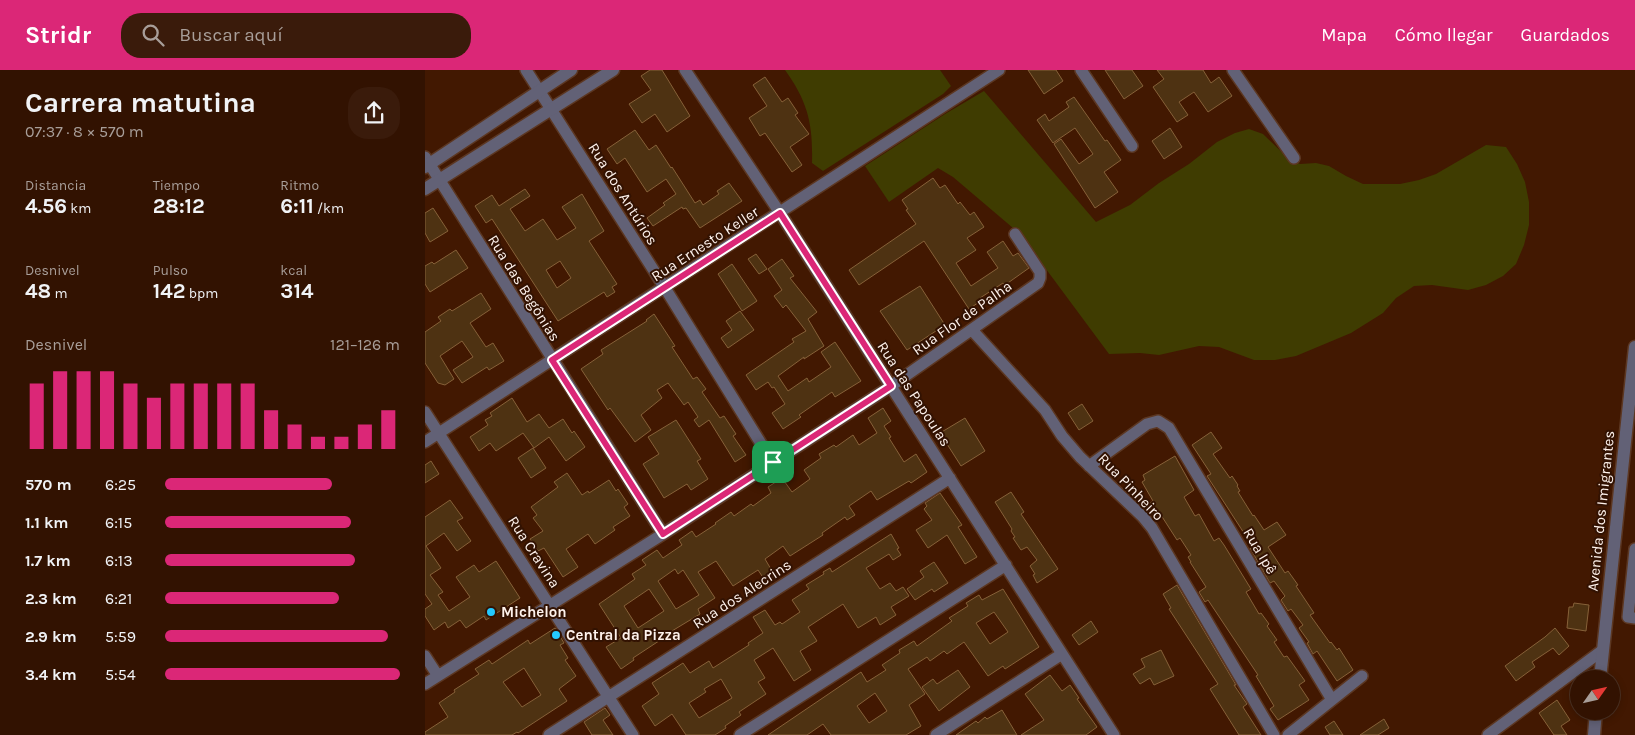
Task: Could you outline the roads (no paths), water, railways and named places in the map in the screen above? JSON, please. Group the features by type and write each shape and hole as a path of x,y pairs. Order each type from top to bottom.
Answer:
{"street":[{"name":"Rua dos Antúrios","path":"526,70 773,462"},
{"path":"427,163 571,70"},
{"path":"425,189 613,70"},
{"name":"Rua das Papoulas","path":"685,70 780,213 1114,735"},
{"name":"Rua Ernesto Keller","path":"425,442 999,70"},
{"path":"1081,70 1132,146"},
{"path":"1233,70 1293,158"},
{"name":"Rua das Begônias","path":"427,163 663,534"},
{"name":"Rua Flor de Palha","path":"425,684 663,534 891,386 1038,283 1040,272 1015,234"},
{"name":"Rua Pinheiro","path":"972,330 1045,410 1063,436 1089,466 1143,516 1274,735"},
{"name":"Avenida dos Imigrantes","path":"1601,670 1635,347"},
{"name":"Rua Cravina","path":"425,412 633,735"},
{"name":"Rua Ipê","path":"1089,466 1147,424 1158,421 1169,428 1332,700"},
{"name":"Rua dos Alecrins","path":"549,735 950,478"},
{"path":"1631,618 1635,549"},
{"path":"740,735 1006,566"},
{"path":"1488,735 1603,650"},
{"path":"936,735 1063,654"},
{"path":"425,656 438,676"},
{"path":"1288,735 1362,676"},
{"path":"1593,735 1595,720"}],"place":[{"name":"Michelon","path":"491,612"},
{"name":"Central da Pizza","path":"556,635"}]}
